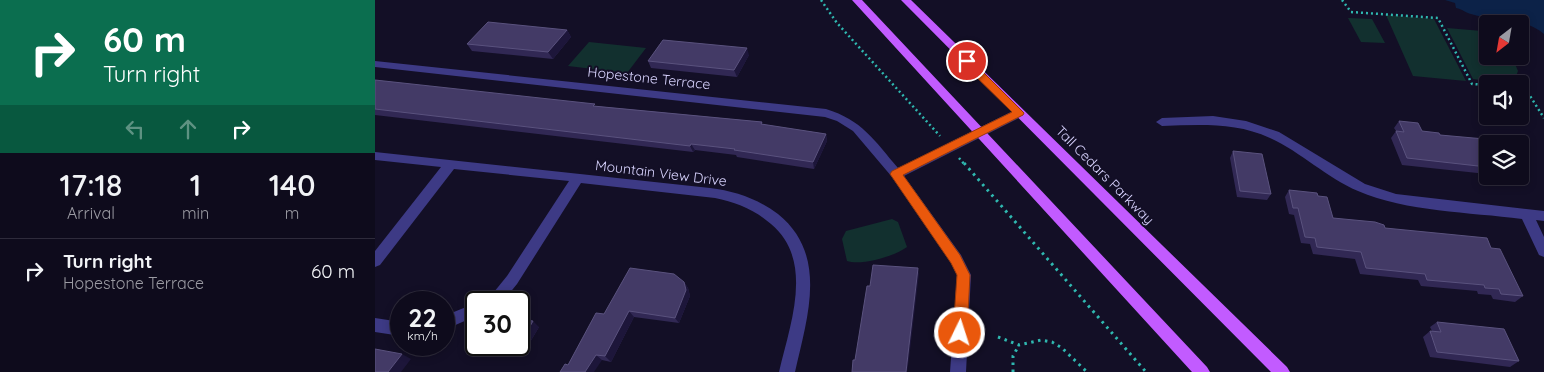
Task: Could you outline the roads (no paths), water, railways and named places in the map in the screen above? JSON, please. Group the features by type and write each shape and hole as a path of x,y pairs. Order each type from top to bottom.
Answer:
{"main road":[{"path":"857,0 1202,372"},
{"name":"Tall Cedars Parkway","path":"906,0 1282,372"}],"street":[{"name":"Hopestone Terrace","path":"375,64 826,113 841,118 857,128 896,174 956,259 964,275 958,372"},
{"path":"896,174 1019,113"},
{"path":"1162,122 1213,120 1246,125 1275,135 1361,187 1396,199 1544,216"},
{"name":"Mountain View Drive","path":"375,156 668,187 734,197 759,209 789,232 798,248 803,280 787,372"},
{"path":"375,261 451,164"},
{"path":"503,291 578,177"},
{"path":"1526,214 1544,251"},
{"path":"375,325 390,327"}],"water":[{"path":"1445,0 1544,0 1544,34 1529,26 1529,15 1479,16 1456,8 1455,3"}]}
